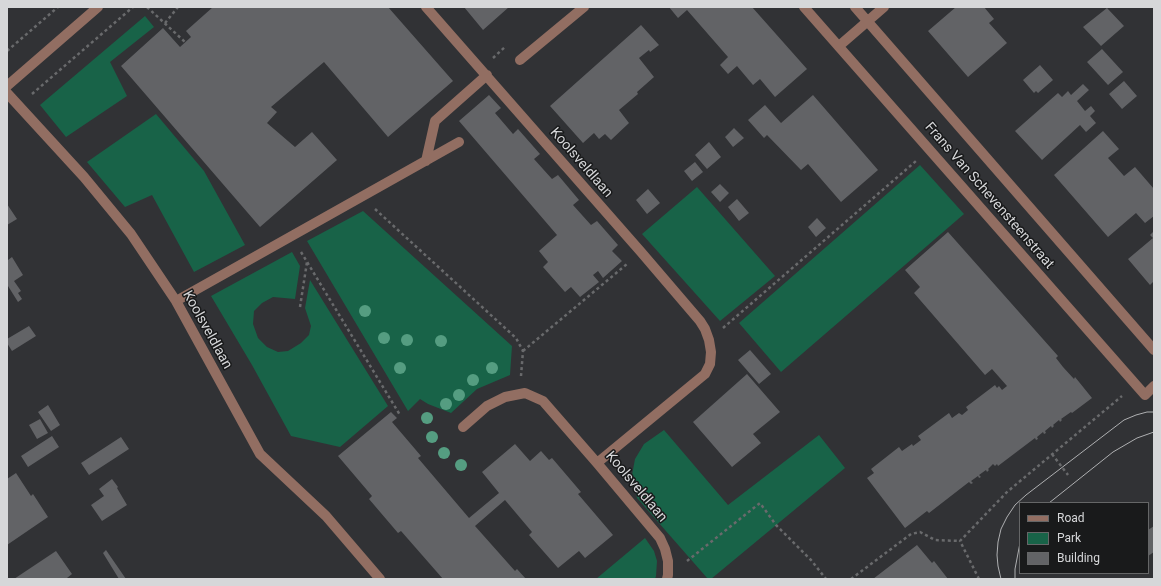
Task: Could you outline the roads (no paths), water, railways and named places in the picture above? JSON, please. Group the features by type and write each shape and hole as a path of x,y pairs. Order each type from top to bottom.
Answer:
{"street":[{"path":"7,86 98,7"},
{"name":"Koolsveldlaan","path":"426,7 641,252 700,321 705,329 709,340 710,364 704,374 598,463"},
{"path":"520,60 584,7"},
{"name":"Frans Van Schevensteenstraat","path":"804,7 1145,395 1154,386"},
{"name":"Frans Van Schevensteenstraat","path":"855,7 1154,350"},
{"path":"839,46 884,7"},
{"path":"426,161 435,121 487,75"},
{"name":"Koolsveldlaan","path":"7,93 84,177 131,234 176,301 260,454 326,516 380,579"},
{"path":"176,301 459,142"},
{"name":"Koolsveldlaan","path":"463,427 487,406 505,397 525,393 543,401 598,463 660,538 665,549 668,562 668,577"}],"tram line":[{"path":"1001,579 997,555 998,542 1001,529 1015,505 1124,420 1147,412 1154,412"},
{"path":"1050,502 1113,452 1137,438 1154,432"},
{"path":"1015,579 1015,569 1019,548"}]}
